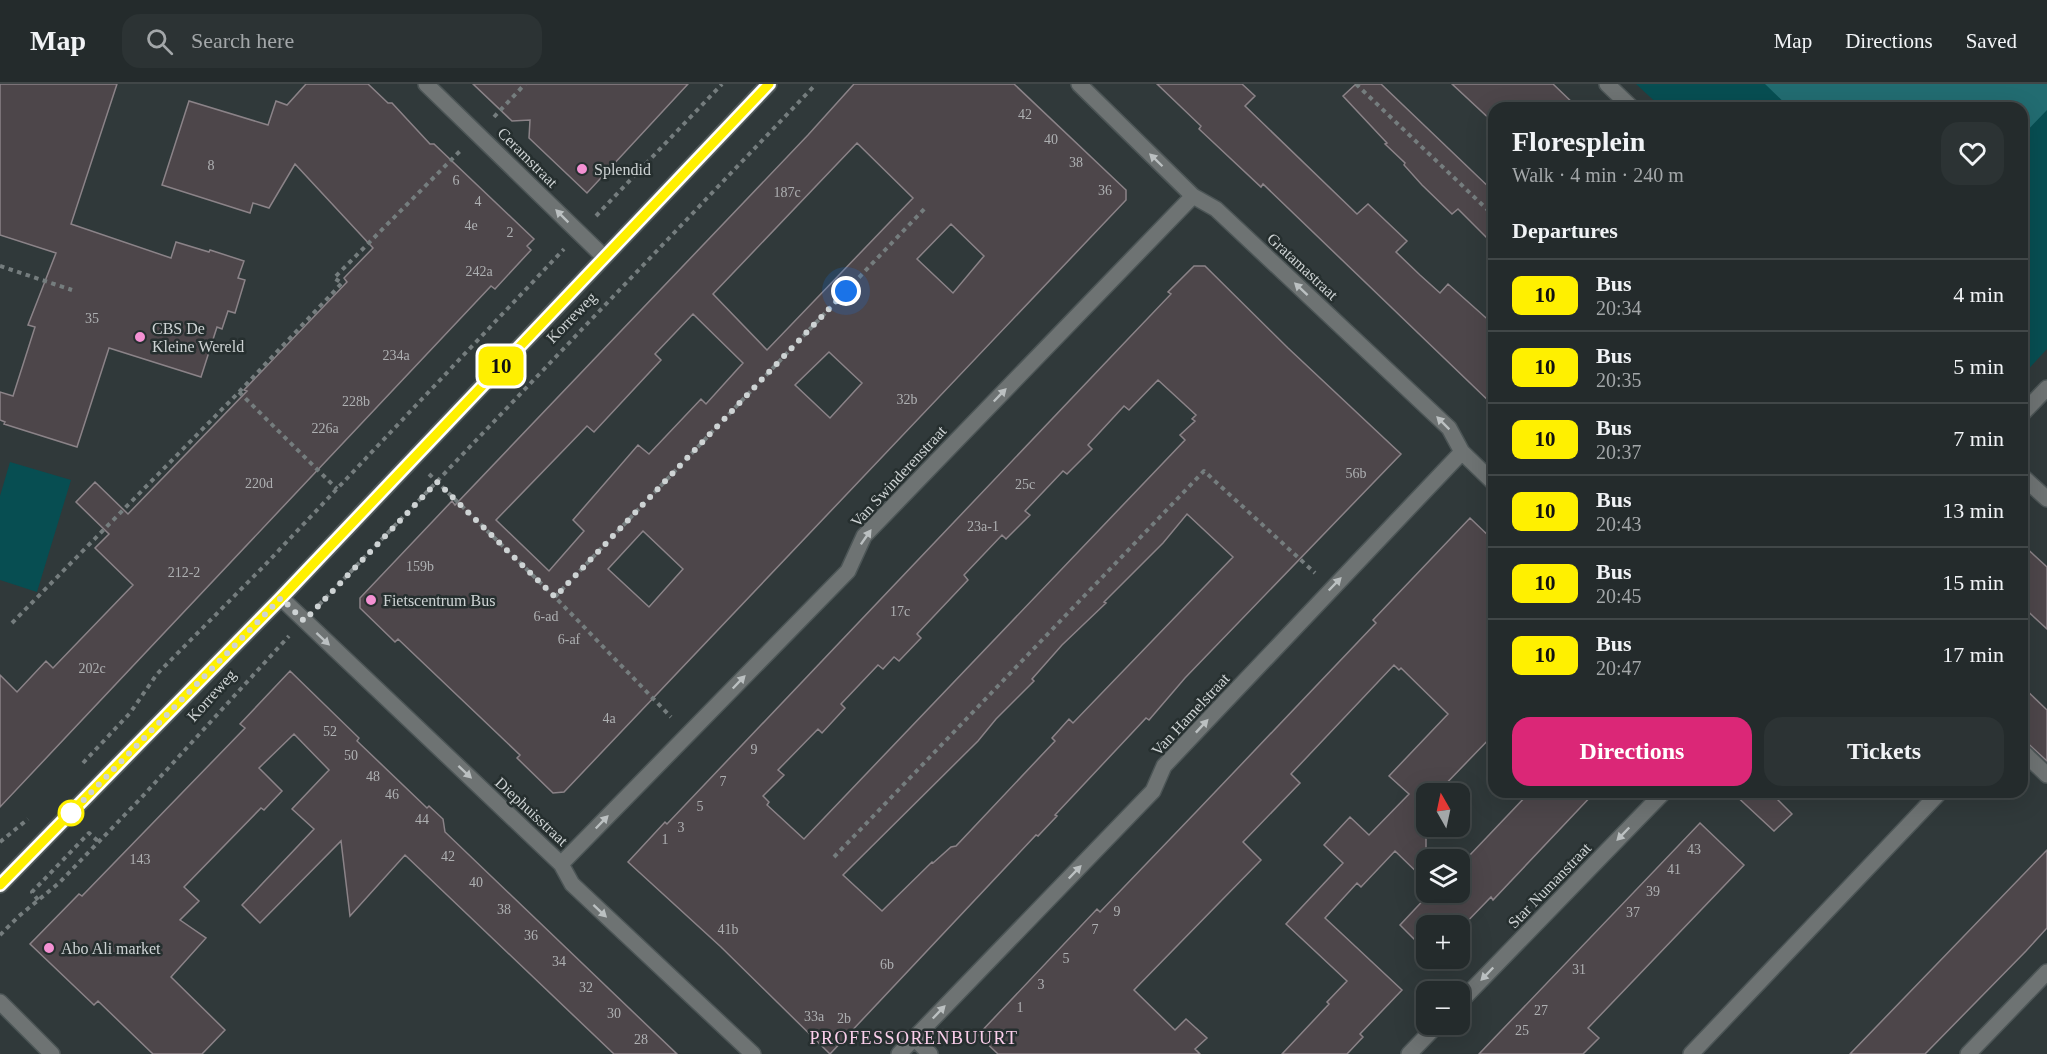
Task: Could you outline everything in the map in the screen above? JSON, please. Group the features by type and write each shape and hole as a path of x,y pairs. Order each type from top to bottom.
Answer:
{"street":[{"name":"Ceramstraat","path":"426,84 604,257"},
{"name":"Korreweg","path":"0,885 281,598 769,84"},
{"name":"Gratamastraat","path":"1079,84 1193,196 1216,209 1449,428 1462,452 1488,477"},
{"path":"1607,84 1626,102"},
{"name":"Van Swinderenstraat","path":"561,864 848,571 864,536 1193,196"},
{"path":"2028,408 2047,388"},
{"name":"Van Hamelstraat","path":"898,1054 1153,791 1164,766 1462,452"},
{"path":"2028,482 2047,499"},
{"name":"Diephuisstraat","path":"281,598 561,864 572,885 753,1054"},
{"path":"2028,757 2047,775"},
{"name":"Star Numanstraat","path":"1470,992 1658,798"},
{"path":"1690,1054 1935,798"},
{"path":"1968,1054 2047,972"},
{"path":"0,1002 52,1054"},
{"path":"1409,1054 1427,1035"},
{"path":"914,1038 930,1054"}],"path":[{"path":"12,623 342,284 334,278 525,84"},
{"path":"81,765 130,713 157,674 337,489 722,84"},
{"name":"Korreweg","path":"0,935 59,883 99,842 304,621 816,84"},
{"path":"1356,84 1488,210"},
{"path":"555,597 927,206"},
{"path":"0,266 72,290"},
{"path":"239,392 337,489"},
{"path":"413,460 555,597 688,735"},
{"path":"834,857 1204,471 1331,588"},
{"path":"0,842 33,816"},
{"path":"38,900 32,891 89,833 99,842"}],"shaded area":[{"path":"1636,84 2047,84 2047,349 2028,370 2028,102 1656,102"},
{"path":"1765,84 2047,84 2047,110 2028,130 2028,102 1784,102"},
{"path":"10,462 71,480 37,592 0,580 0,496"}],"building":[{"path":"0,84 117,84 71,224 171,258 176,242 244,261 238,278 245,280 235,313 228,311 222,329 217,327 201,377 109,348 77,447 4,424 5,422 0,420 0,392 13,396 35,327 28,325 56,253 0,235"},
{"path":"306,84 368,84 388,103 392,103 430,144 434,144 534,239 527,246 531,250 495,289 491,286 0,807 0,675 17,692 46,661 53,668 133,585 95,548 109,534 76,502 95,482 128,514 247,391 244,390 347,282 344,278 373,248 295,164 269,208 253,203 250,213 162,185 189,101 268,125 276,101 287,105"},
{"path":"473,84 688,84 587,193 529,138 530,120 512,121"},
{"path":"854,84 1014,84 1126,190 1126,200 564,792 553,793 517,758 520,755 398,639 395,642 360,608 360,598 452,501 455,505","holes":["857,143 913,198 767,350 713,294","951,224 984,256 953,293 917,259","693,314 743,363 706,404 701,399 649,454 638,445 573,520 584,531 549,571 496,520 587,426 594,432 661,360 655,354","829,352 862,383 830,418 795,385","643,531 683,569 649,607 608,569"]},
{"path":"1157,84 1242,84 1255,96 1245,106 1357,214 1368,204 1407,241 1396,252 1440,293 1448,284 1488,320 1488,400 1263,184 1261,187 1199,129 1201,126"},
{"path":"1356,84 1381,84 1488,186 1488,239 1458,209 1452,214 1422,185 1404,165 1405,163 1343,96"},
{"path":"1452,84 1553,84 1572,102 1488,102 1488,117"},
{"path":"1194,266 1205,266 1401,454 1185,678 1149,720 1146,718 1055,815 1057,816 1038,836 1036,835 830,1054 721,947 628,862 665,822 667,824 1171,294 1168,292","holes":["1158,380 1196,415 1192,419 1195,421 1180,435 1185,440 804,839 767,805 769,802 763,796 784,775 778,770 818,729 822,733 845,708 841,704 878,665 883,669 894,657 899,661 921,638 917,634 968,580 964,575 1002,535 1006,539 1030,515 1025,511 1063,471 1067,474 1092,449 1088,445 1124,406 1129,410","1187,514 1233,557 1073,723 1069,719 1052,738 1055,741 956,846 951,847 932,862 882,911 843,875 978,741 996,719 1034,681 1032,679 1062,645 1106,603 1104,602 1163,543"]},
{"path":"1470,518 1488,535 1488,740 1447,783 1416,783 1416,837 1426,837 1426,849 1416,849 1416,871 1395,851 1361,887 1357,883 1325,918 1402,990 1360,1034 1363,1037 1347,1054 1282,1054 1329,1004 1327,1002 1347,981 1286,924 1343,863 1324,845 1350,817 1369,835 1409,794 1389,776 1448,714 1401,668 1399,670 1394,665 1291,774 1300,783 1243,842 1261,860 1134,990 1175,1030 1186,1019 1207,1038 1195,1049 1200,1054 998,1054 978,1035 1097,909 1100,912 1376,623 1373,620"},
{"path":"2028,550 2047,567 2047,629 2028,612"},
{"path":"290,671 359,738 357,741 427,808 429,806 443,819 445,832 677,1054 614,1054 405,855 350,916 341,841 260,923 242,905 314,829 292,809 329,770 294,734 259,768 282,791 264,810 261,808 184,887 199,901 180,920 206,938 171,977 225,1030 202,1054 153,1054 98,1001 94,1005 30,944 79,894 82,896 245,728 240,724"},
{"path":"2028,692 2047,710 2047,761 2028,744"},
{"path":"1524,798 1589,798 1493,900 1491,897 1470,919 1470,915 1416,915 1416,941 1400,925 1421,903 1470,903 1470,855"},
{"path":"1738,798 1776,798 1792,814 1774,831"},
{"path":"1700,823 1744,865 1588,1028 1599,1038 1583,1054 1479,1054"},
{"path":"2047,850 2047,928 2026,951 1925,1054 1850,1054"}],"bus line":[{"name":"10","path":"0,885 281,598 769,84"}],"place":[{"name":"Splendid","path":"582,169"},
{"name":"CBS De Kleine Wereld","path":"140,337"},
{"name":"Fietscentrum Bus","path":"371,600"},
{"name":"Abo Ali market","path":"49,948"}],"district":[{"name":"PROFESSORENBUURT","path":"914,1038"}],"route":[{"path":"71,813 66,818 281,598 304,621 437,482 555,597 846,291"}]}
